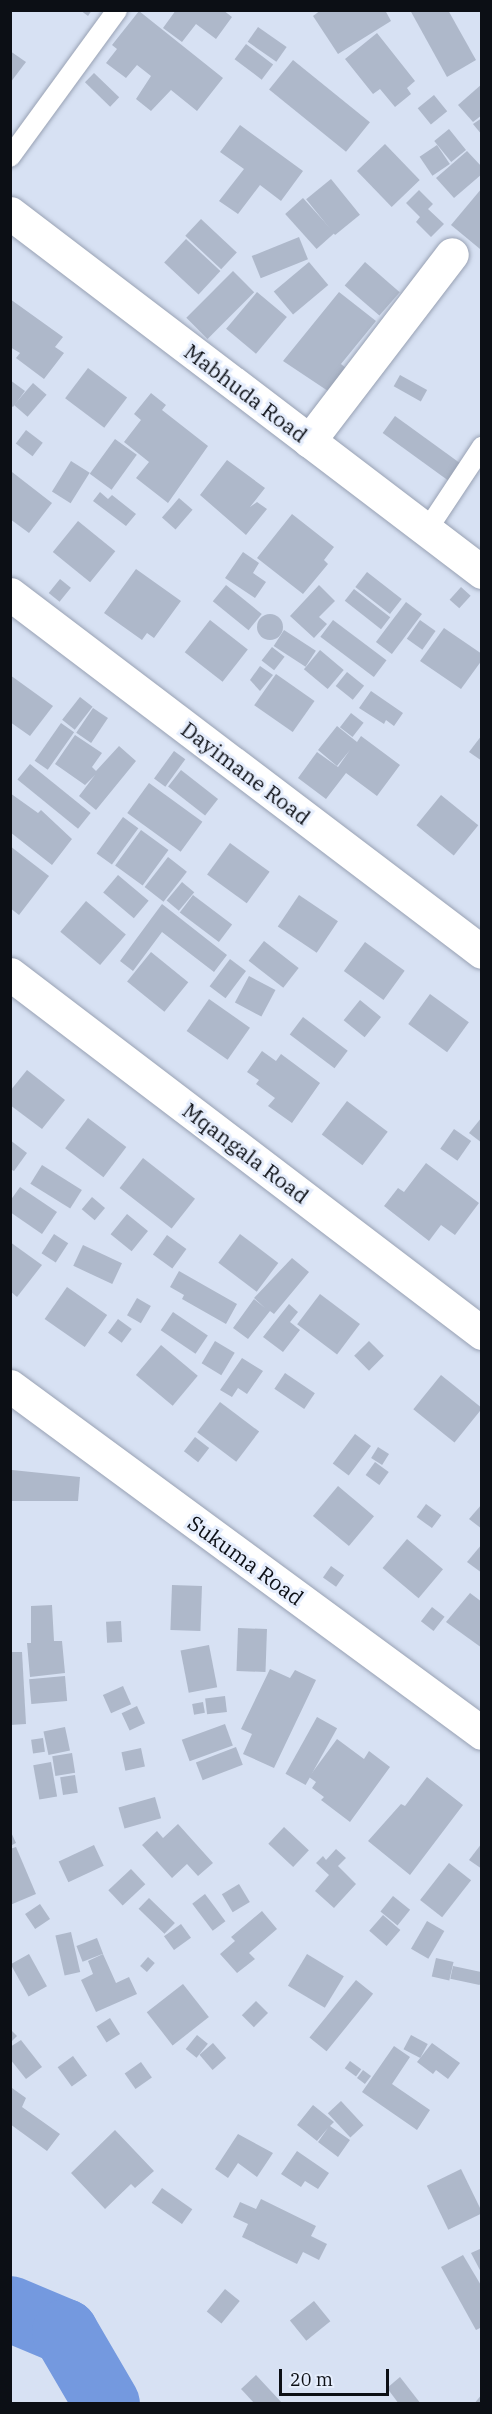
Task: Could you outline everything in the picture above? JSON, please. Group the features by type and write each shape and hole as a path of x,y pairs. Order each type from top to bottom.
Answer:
{"street":[{"name":"Mabhuda Road","path":"10,213 482,572"},
{"path":"309,441 452,254"},
{"name":"Dayimane Road","path":"10,594 482,952"},
{"name":"Mqangala Road","path":"10,974 482,1333"},
{"name":"Sukuma Road","path":"10,1386 482,1733"}],"lane":[{"path":"10,157 117,10"},
{"path":"427,530 482,447"}],"building":[{"path":"80,10 92,10 88,16"},
{"path":"176,10 223,10 232,17 216,39 196,24 182,42 163,28"},
{"path":"321,10 385,10 391,21 338,54 313,16"},
{"path":"410,10 448,10 476,60 447,77"},
{"path":"139,11 223,78 197,111 171,90 151,111 136,99 151,76 137,65 126,78 106,63 117,49 112,45"},
{"path":"258,27 287,47 276,62 248,42"},
{"path":"377,33 415,81 407,88 411,94 395,107 380,89 373,94 345,59"},
{"path":"246,44 273,64 262,80 235,59"},
{"path":"10,51 26,62 10,83"},
{"path":"293,60 370,122 346,152 269,90"},
{"path":"94,73 119,97 110,107 85,82"},
{"path":"482,84 482,115 473,122 458,105"},
{"path":"434,95 447,111 431,125 418,108"},
{"path":"482,118 482,135 473,124"},
{"path":"240,125 303,171 281,201 260,185 238,214 219,201 244,169 220,152"},
{"path":"449,129 466,150 451,162 434,141"},
{"path":"385,144 420,180 392,207 357,171"},
{"path":"437,145 450,164 432,176 420,157"},
{"path":"467,151 482,167 482,174 454,198 436,178"},
{"path":"331,179 360,215 335,235 306,199"},
{"path":"482,188 482,247 480,249 451,225"},
{"path":"419,190 433,204 428,209 444,224 431,237 416,222 420,217 406,203"},
{"path":"303,198 334,233 317,249 285,214"},
{"path":"201,219 237,252 221,269 185,236"},
{"path":"299,237 308,259 261,278 252,256"},
{"path":"186,239 220,271 199,294 164,262"},
{"path":"309,262 328,285 293,315 274,292"},
{"path":"365,262 400,292 379,316 345,285"},
{"path":"233,271 254,292 208,339 186,318"},
{"path":"257,292 287,317 256,354 226,329"},
{"path":"339,292 376,321 341,364 347,369 328,391 283,361"},
{"path":"10,299 63,337 55,347 64,353 44,379 16,358 20,353 10,347"},
{"path":"88,368 127,397 104,428 65,398"},
{"path":"400,375 427,390 421,401 394,386"},
{"path":"10,380 25,391 13,407 10,405"},
{"path":"33,383 47,395 28,417 14,405"},
{"path":"151,393 166,405 162,410 208,446 168,503 136,478 149,462 124,442 141,420 134,414"},
{"path":"395,416 461,464 448,481 383,433"},
{"path":"26,430 43,443 33,456 16,444"},
{"path":"115,439 137,455 112,490 90,474"},
{"path":"227,460 265,488 250,507 257,502 267,509 246,535 200,495"},
{"path":"71,461 90,473 71,503 52,492"},
{"path":"12,472 52,503 29,533 10,519"},
{"path":"100,492 108,499 112,495 136,514 126,526 93,501"},
{"path":"179,498 193,510 176,529 162,518"},
{"path":"292,514 334,547 324,560 328,564 303,594 257,558"},
{"path":"78,521 115,551 90,582 53,552"},
{"path":"243,552 259,563 253,573 266,582 255,598 225,578"},
{"path":"136,569 181,601 154,638 147,633 142,640 104,613"},
{"path":"367,572 402,599 390,614 355,587"},
{"path":"60,579 71,588 60,602 49,593"},
{"path":"226,585 262,614 249,630 213,601"},
{"path":"319,585 335,601 319,617 327,624 314,638 290,616"},
{"path":"461,587 471,596 459,608 450,600"},
{"path":"354,589 390,617 381,629 345,601"},
{"path":"406,602 422,614 392,654 376,642"},
{"path":"270,614 279,618 283,627 279,636 270,640 261,636 257,627 261,618"},
{"path":"210,620 248,650 223,682 185,652"},
{"path":"333,620 387,660 374,677 320,637"},
{"path":"420,620 436,631 422,650 407,639"},
{"path":"444,628 482,654 482,660 461,689 420,661"},
{"path":"284,630 316,651 306,667 274,646"},
{"path":"272,647 285,657 274,670 262,660"},
{"path":"320,650 344,670 328,689 304,669"},
{"path":"260,666 273,675 260,691 250,680"},
{"path":"347,672 364,686 353,700 336,686"},
{"path":"276,674 315,701 293,732 254,705"},
{"path":"10,675 53,706 30,736 10,722"},
{"path":"371,691 403,713 394,726 386,720 384,724 359,708"},
{"path":"80,697 93,707 75,730 62,720"},
{"path":"93,708 108,718 91,743 76,733"},
{"path":"351,713 364,723 353,737 340,727"},
{"path":"61,723 74,732 48,770 35,761"},
{"path":"337,726 357,742 361,736 400,765 377,796 346,773 326,799 298,778 317,752 338,767 350,750 337,766 318,750"},
{"path":"75,735 102,753 92,767 96,771 119,746 136,761 96,810 79,796 95,775 85,785 55,764"},
{"path":"482,735 482,761 469,752"},
{"path":"174,751 185,759 165,787 154,779"},
{"path":"30,764 91,813 78,829 17,780"},
{"path":"181,770 218,799 205,815 168,787"},
{"path":"149,783 202,822 181,852 127,813"},
{"path":"10,793 38,813 41,810 72,839 52,865 10,832"},
{"path":"441,795 478,825 454,856 416,825"},
{"path":"123,817 138,828 112,865 97,853"},
{"path":"141,830 169,850 143,886 115,866"},
{"path":"230,843 270,872 247,903 207,875"},
{"path":"10,846 49,876 19,915 10,908"},
{"path":"168,857 187,872 164,902 145,887"},
{"path":"118,875 149,901 134,918 103,893"},
{"path":"182,882 194,892 179,911 167,900"},
{"path":"193,895 232,924 219,942 180,913"},
{"path":"299,895 338,921 317,953 278,927"},
{"path":"86,901 126,934 100,965 60,932"},
{"path":"162,904 227,955 214,972 162,932 133,971 120,961"},
{"path":"264,941 299,968 283,988 249,961"},
{"path":"365,942 405,971 383,1000 344,971"},
{"path":"151,952 188,982 164,1012 127,982"},
{"path":"230,959 246,971 226,998 210,986"},
{"path":"249,976 275,990 261,1017 235,1002"},
{"path":"430,994 469,1022 447,1052 408,1024"},
{"path":"209,999 250,1028 228,1060 187,1031"},
{"path":"360,1000 381,1017 365,1037 344,1020"},
{"path":"303,1017 348,1051 334,1068 290,1035"},
{"path":"262,1051 276,1061 281,1054 320,1083 292,1123 268,1106 275,1098 256,1084 259,1080 247,1072"},
{"path":"27,1070 65,1100 42,1129 10,1105 10,1091"},
{"path":"347,1101 388,1132 362,1165 322,1135"},
{"path":"482,1117 482,1143 469,1133"},
{"path":"88,1118 126,1147 103,1177 65,1148"},
{"path":"454,1129 471,1141 457,1161 440,1149"},
{"path":"10,1140 27,1153 14,1171 10,1169"},
{"path":"143,1158 195,1199 172,1229 120,1188"},
{"path":"426,1163 479,1203 455,1235 441,1225 429,1241 384,1206 398,1188 404,1192"},
{"path":"42,1165 82,1190 70,1209 30,1184"},
{"path":"20,1187 57,1212 42,1234 10,1212 10,1201"},
{"path":"92,1197 105,1208 95,1220 82,1209"},
{"path":"127,1214 148,1231 132,1251 111,1234"},
{"path":"54,1234 68,1243 56,1263 41,1253"},
{"path":"240,1234 278,1263 257,1292 218,1263"},
{"path":"167,1235 186,1249 172,1269 153,1254"},
{"path":"10,1242 42,1265 17,1297 10,1291"},
{"path":"83,1245 122,1263 112,1284 73,1266"},
{"path":"292,1258 309,1272 274,1314 270,1311 248,1339 233,1328 254,1299 265,1308 254,1298"},
{"path":"179,1271 237,1304 226,1324 182,1299 184,1295 170,1287"},
{"path":"67,1287 107,1315 85,1347 45,1319"},
{"path":"320,1294 360,1324 337,1354 297,1324"},
{"path":"137,1298 151,1306 141,1323 127,1315"},
{"path":"289,1304 298,1312 290,1322 300,1330 283,1352 263,1337"},
{"path":"173,1312 208,1335 196,1354 161,1330"},
{"path":"118,1319 132,1329 122,1343 108,1333"},
{"path":"215,1341 235,1353 221,1375 202,1363"},
{"path":"369,1341 384,1356 369,1371 354,1356"},
{"path":"161,1345 198,1376 173,1406 136,1375"},
{"path":"242,1358 263,1371 247,1394 238,1388 232,1397 220,1390"},
{"path":"285,1373 315,1393 304,1409 274,1389"},
{"path":"441,1375 482,1408 454,1443 413,1409"},
{"path":"220,1402 259,1431 236,1462 197,1432"},
{"path":"355,1434 371,1446 349,1476 333,1464"},
{"path":"195,1437 209,1448 198,1462 184,1451"},
{"path":"378,1447 389,1454 382,1465 371,1458"},
{"path":"375,1462 389,1472 379,1485 366,1475"},
{"path":"12,1470 80,1477 78,1501 10,1501"},
{"path":"338,1486 374,1516 349,1546 313,1516"},
{"path":"426,1504 441,1515 432,1528 417,1517"},
{"path":"482,1504 482,1529 469,1519"},
{"path":"407,1539 443,1569 419,1598 383,1568"},
{"path":"482,1544 482,1573 467,1562"},
{"path":"331,1566 344,1575 336,1587 323,1577"},
{"path":"172,1585 202,1586 200,1631 170,1630"},
{"path":"470,1593 482,1602 482,1648 446,1622"},
{"path":"52,1605 54,1641 62,1641 65,1673 30,1677 27,1643 31,1643 31,1606"},
{"path":"432,1607 445,1617 434,1631 421,1621"},
{"path":"121,1621 122,1642 107,1643 106,1622"},
{"path":"238,1628 267,1629 265,1672 236,1671"},
{"path":"209,1645 217,1687 189,1693 181,1651"},
{"path":"10,1652 22,1652 26,1724 10,1725"},
{"path":"270,1669 290,1678 295,1670 316,1680 274,1768 243,1754 252,1734 241,1729"},
{"path":"65,1676 67,1701 31,1704 29,1679"},
{"path":"123,1686 131,1704 111,1713 103,1695"},
{"path":"225,1696 227,1712 207,1714 205,1698"},
{"path":"203,1702 205,1713 194,1715 192,1704"},
{"path":"137,1706 145,1723 130,1730 122,1713"},
{"path":"317,1717 337,1728 306,1785 285,1774"},
{"path":"225,1724 233,1746 190,1761 182,1740"},
{"path":"65,1727 70,1750 48,1755 43,1732"},
{"path":"43,1738 45,1752 33,1754 31,1740"},
{"path":"337,1739 364,1759 369,1751 390,1767 350,1822 321,1800 324,1797 312,1788 316,1782 309,1777"},
{"path":"236,1747 243,1765 203,1780 196,1762"},
{"path":"141,1748 145,1767 125,1771 121,1752"},
{"path":"72,1753 75,1773 55,1776 52,1756"},
{"path":"51,1762 57,1796 39,1800 33,1765"},
{"path":"75,1775 78,1793 63,1795 60,1777"},
{"path":"427,1777 463,1805 410,1875 368,1841 401,1804 405,1806"},
{"path":"155,1797 161,1818 125,1829 118,1807"},
{"path":"178,1824 213,1863 198,1876 187,1864 172,1878 142,1845 157,1831 163,1838"},
{"path":"284,1827 309,1850 293,1867 268,1844"},
{"path":"10,1830 16,1843 10,1846"},
{"path":"482,1843 482,1869 469,1860"},
{"path":"94,1845 104,1866 68,1882 59,1861"},
{"path":"16,1847 36,1894 10,1905 10,1849"},
{"path":"336,1849 346,1858 338,1866 356,1884 334,1908 315,1891 329,1875 316,1863 323,1856 326,1860"},
{"path":"449,1863 471,1880 442,1917 420,1900"},
{"path":"131,1869 145,1884 123,1906 108,1890"},
{"path":"239,1884 250,1902 233,1912 222,1894"},
{"path":"205,1894 225,1921 213,1931 192,1904"},
{"path":"393,1896 410,1910 398,1925 380,1912"},
{"path":"149,1898 175,1923 164,1934 139,1909"},
{"path":"40,1904 50,1919 35,1929 25,1914"},
{"path":"262,1911 277,1929 249,1953 255,1959 237,1973 220,1954 235,1941 231,1937"},
{"path":"383,1915 400,1930 387,1946 369,1931"},
{"path":"427,1921 444,1931 428,1959 411,1949"},
{"path":"181,1924 191,1938 174,1950 164,1936"},
{"path":"71,1932 80,1972 65,1976 55,1936"},
{"path":"97,1938 103,1954 83,1962 76,1946"},
{"path":"29,1954 47,1986 29,1997 11,1964"},
{"path":"103,1954 116,1983 129,1977 137,1994 96,2012 81,1980 93,1974 88,1961"},
{"path":"307,1954 344,1976 325,2008 288,1986"},
{"path":"148,1957 155,1963 147,1972 140,1966"},
{"path":"436,1958 454,1962 449,1981 432,1977"},
{"path":"453,1966 482,1972 480,1985 450,1979"},
{"path":"356,1980 373,1994 327,2051 309,2038"},
{"path":"183,1984 209,2017 173,2045 147,2012"},
{"path":"256,2001 268,2013 254,2027 242,2015"},
{"path":"110,2018 120,2034 106,2043 96,2026"},
{"path":"10,2029 17,2036 10,2043"},
{"path":"197,2035 208,2044 197,2058 186,2049"},
{"path":"411,2035 428,2044 420,2058 403,2049"},
{"path":"21,2040 42,2067 26,2079 10,2059 10,2047"},
{"path":"213,2043 226,2058 213,2070 199,2055"},
{"path":"432,2043 460,2063 448,2079 436,2070 433,2074 417,2062"},
{"path":"394,2046 410,2057 392,2084 430,2110 417,2130 362,2092"},
{"path":"73,2056 87,2075 72,2087 58,2067"},
{"path":"350,2061 361,2069 356,2077 345,2068"},
{"path":"141,2062 152,2078 136,2089 125,2073"},
{"path":"363,2070 371,2076 365,2084 357,2078"},
{"path":"12,2088 26,2098 22,2107 60,2134 47,2151 10,2124"},
{"path":"341,2101 364,2125 350,2137 328,2113"},
{"path":"313,2105 334,2122 330,2126 350,2140 338,2157 318,2142 328,2128 317,2141 297,2125"},
{"path":"115,2130 154,2171 135,2188 131,2184 105,2209 71,2173"},
{"path":"238,2134 273,2153 257,2177 238,2163 228,2178 215,2169"},
{"path":"297,2151 329,2173 318,2189 305,2181 301,2187 281,2174"},
{"path":"461,2169 482,2213 448,2230 427,2186"},
{"path":"162,2188 192,2209 182,2224 152,2203"},
{"path":"261,2199 316,2226 311,2236 327,2244 319,2260 303,2252 297,2264 242,2237 248,2224 233,2217 240,2202 256,2209"},
{"path":"482,2248 482,2274 471,2253"},
{"path":"463,2255 482,2287 482,2327 476,2330 441,2267"},
{"path":"225,2289 240,2301 222,2323 207,2312"},
{"path":"314,2301 330,2321 306,2341 290,2321"},
{"path":"256,2375 283,2404 255,2404 241,2389"},
{"path":"400,2377 421,2404 399,2404 387,2388"},
{"path":"482,2394 482,2404 474,2404"}],"waterway":[{"path":"10,2309 65,2332 107,2404"}]}
